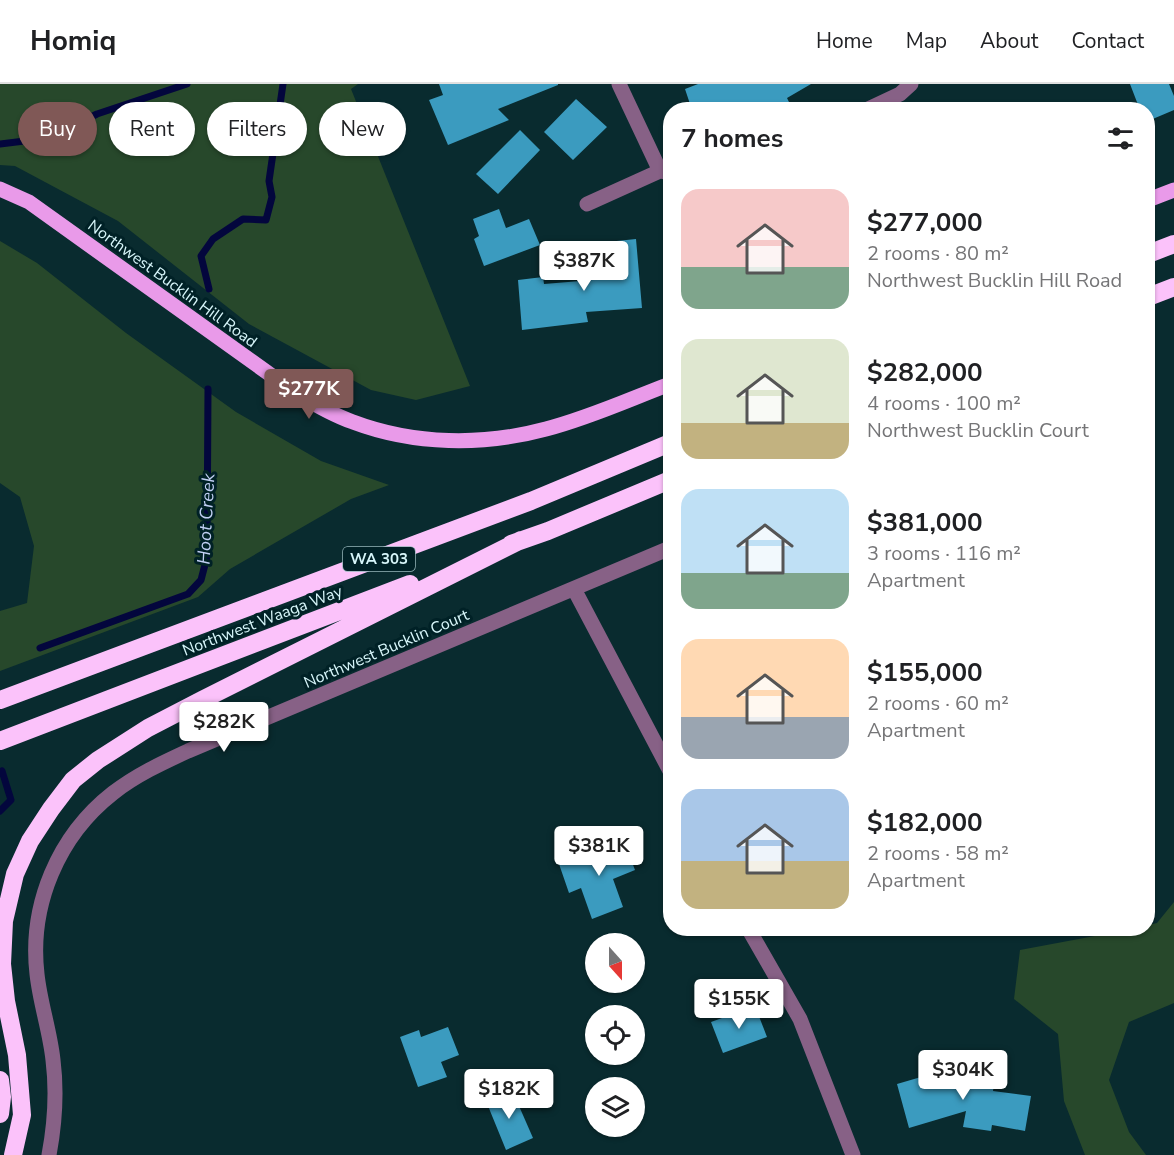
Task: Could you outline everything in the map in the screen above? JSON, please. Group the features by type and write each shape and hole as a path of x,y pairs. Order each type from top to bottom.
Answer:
{"highway":[{"path":"1155,251 1174,244"},
{"path":"1155,294 1174,287"},
{"name":"Northwest Waaga Way","path":"0,700 499,514 663,445"},
{"name":"Northwest Waaga Way","path":"0,741 548,531 663,483"},
{"path":"13,1155 22,1115 17,1055 6,1001 2,963 4,921 15,874 30,841 73,780 98,760 148,728 521,540"},
{"path":"0,692 84,668"},
{"path":"0,1080 2,1097 0,1114"}],"main road":[{"name":"Northwest Bucklin Hill Road","path":"0,189 29,202 296,393 324,410 385,432 442,440 486,440 510,437 547,429 663,387"},
{"path":"1155,197 1174,190"}],"street":[{"path":"619,84 663,168"},
{"path":"883,102 900,94 911,84"},
{"path":"587,204 663,173"},
{"name":"Northwest Bucklin Court","path":"49,1155 55,1112 53,1059 37,975 36,933 40,904 52,873 68,840 88,815 113,793 149,769 188,751 663,552"},
{"path":"574,589 663,758"},
{"path":"753,936 800,1019 853,1155"}],"green space":[{"path":"0,84 358,84 351,89 356,102 319,102 319,156 378,156 470,386 416,400 371,390 249,324 118,221 15,166 0,165"},
{"path":"0,241 37,263 126,333 236,412 321,461 389,485 351,499 230,569 198,597 0,671 0,611 27,603 34,546 20,497 0,483"},
{"path":"1174,902 1174,1003 1129,1022 1109,1080 1129,1132 1146,1155 1085,1155 1064,1101 1058,1034 1014,999 1020,950 1095,936 1155,936 1155,923"}],"building":[{"path":"439,84 558,85 498,109 509,120 448,145 429,100 443,95"},
{"path":"698,84 811,84 787,98 789,102 689,102 685,89"},
{"path":"1130,84 1169,84 1174,96 1174,110 1155,118 1155,102 1137,102"},
{"path":"576,99 607,127 573,160 544,132"},
{"path":"520,130 540,150 498,194 476,174"},
{"path":"499,209 506,228 529,219 540,245 484,266 474,239 479,236 473,219"},
{"path":"636,239 642,308 586,312 588,322 522,330 518,280 543,277 544,284 592,280 590,267 610,265 607,242"},
{"path":"624,841 635,870 613,879 623,907 592,919 581,888 569,893 559,864"},
{"path":"755,1006 767,1037 723,1053 711,1022"},
{"path":"448,1027 459,1055 441,1062 447,1077 418,1087 400,1037 419,1030 421,1037"},
{"path":"945,1070 995,1078 993,1091 1031,1096 1025,1131 992,1125 991,1131 963,1127 966,1111 909,1128 897,1084"},
{"path":"512,1090 533,1138 506,1150 486,1101"}],"waterway":[{"path":"0,144 49,138 97,114 187,84"},
{"name":"Hoot Creek","path":"209,289 201,256 213,239 243,219 266,220 272,197 269,181 283,84"},
{"name":"Hoot Creek","path":"40,648 188,594 201,580 207,557 208,389"},
{"name":"Hoot Creek","path":"0,773 2,771 11,800 0,811"}]}
